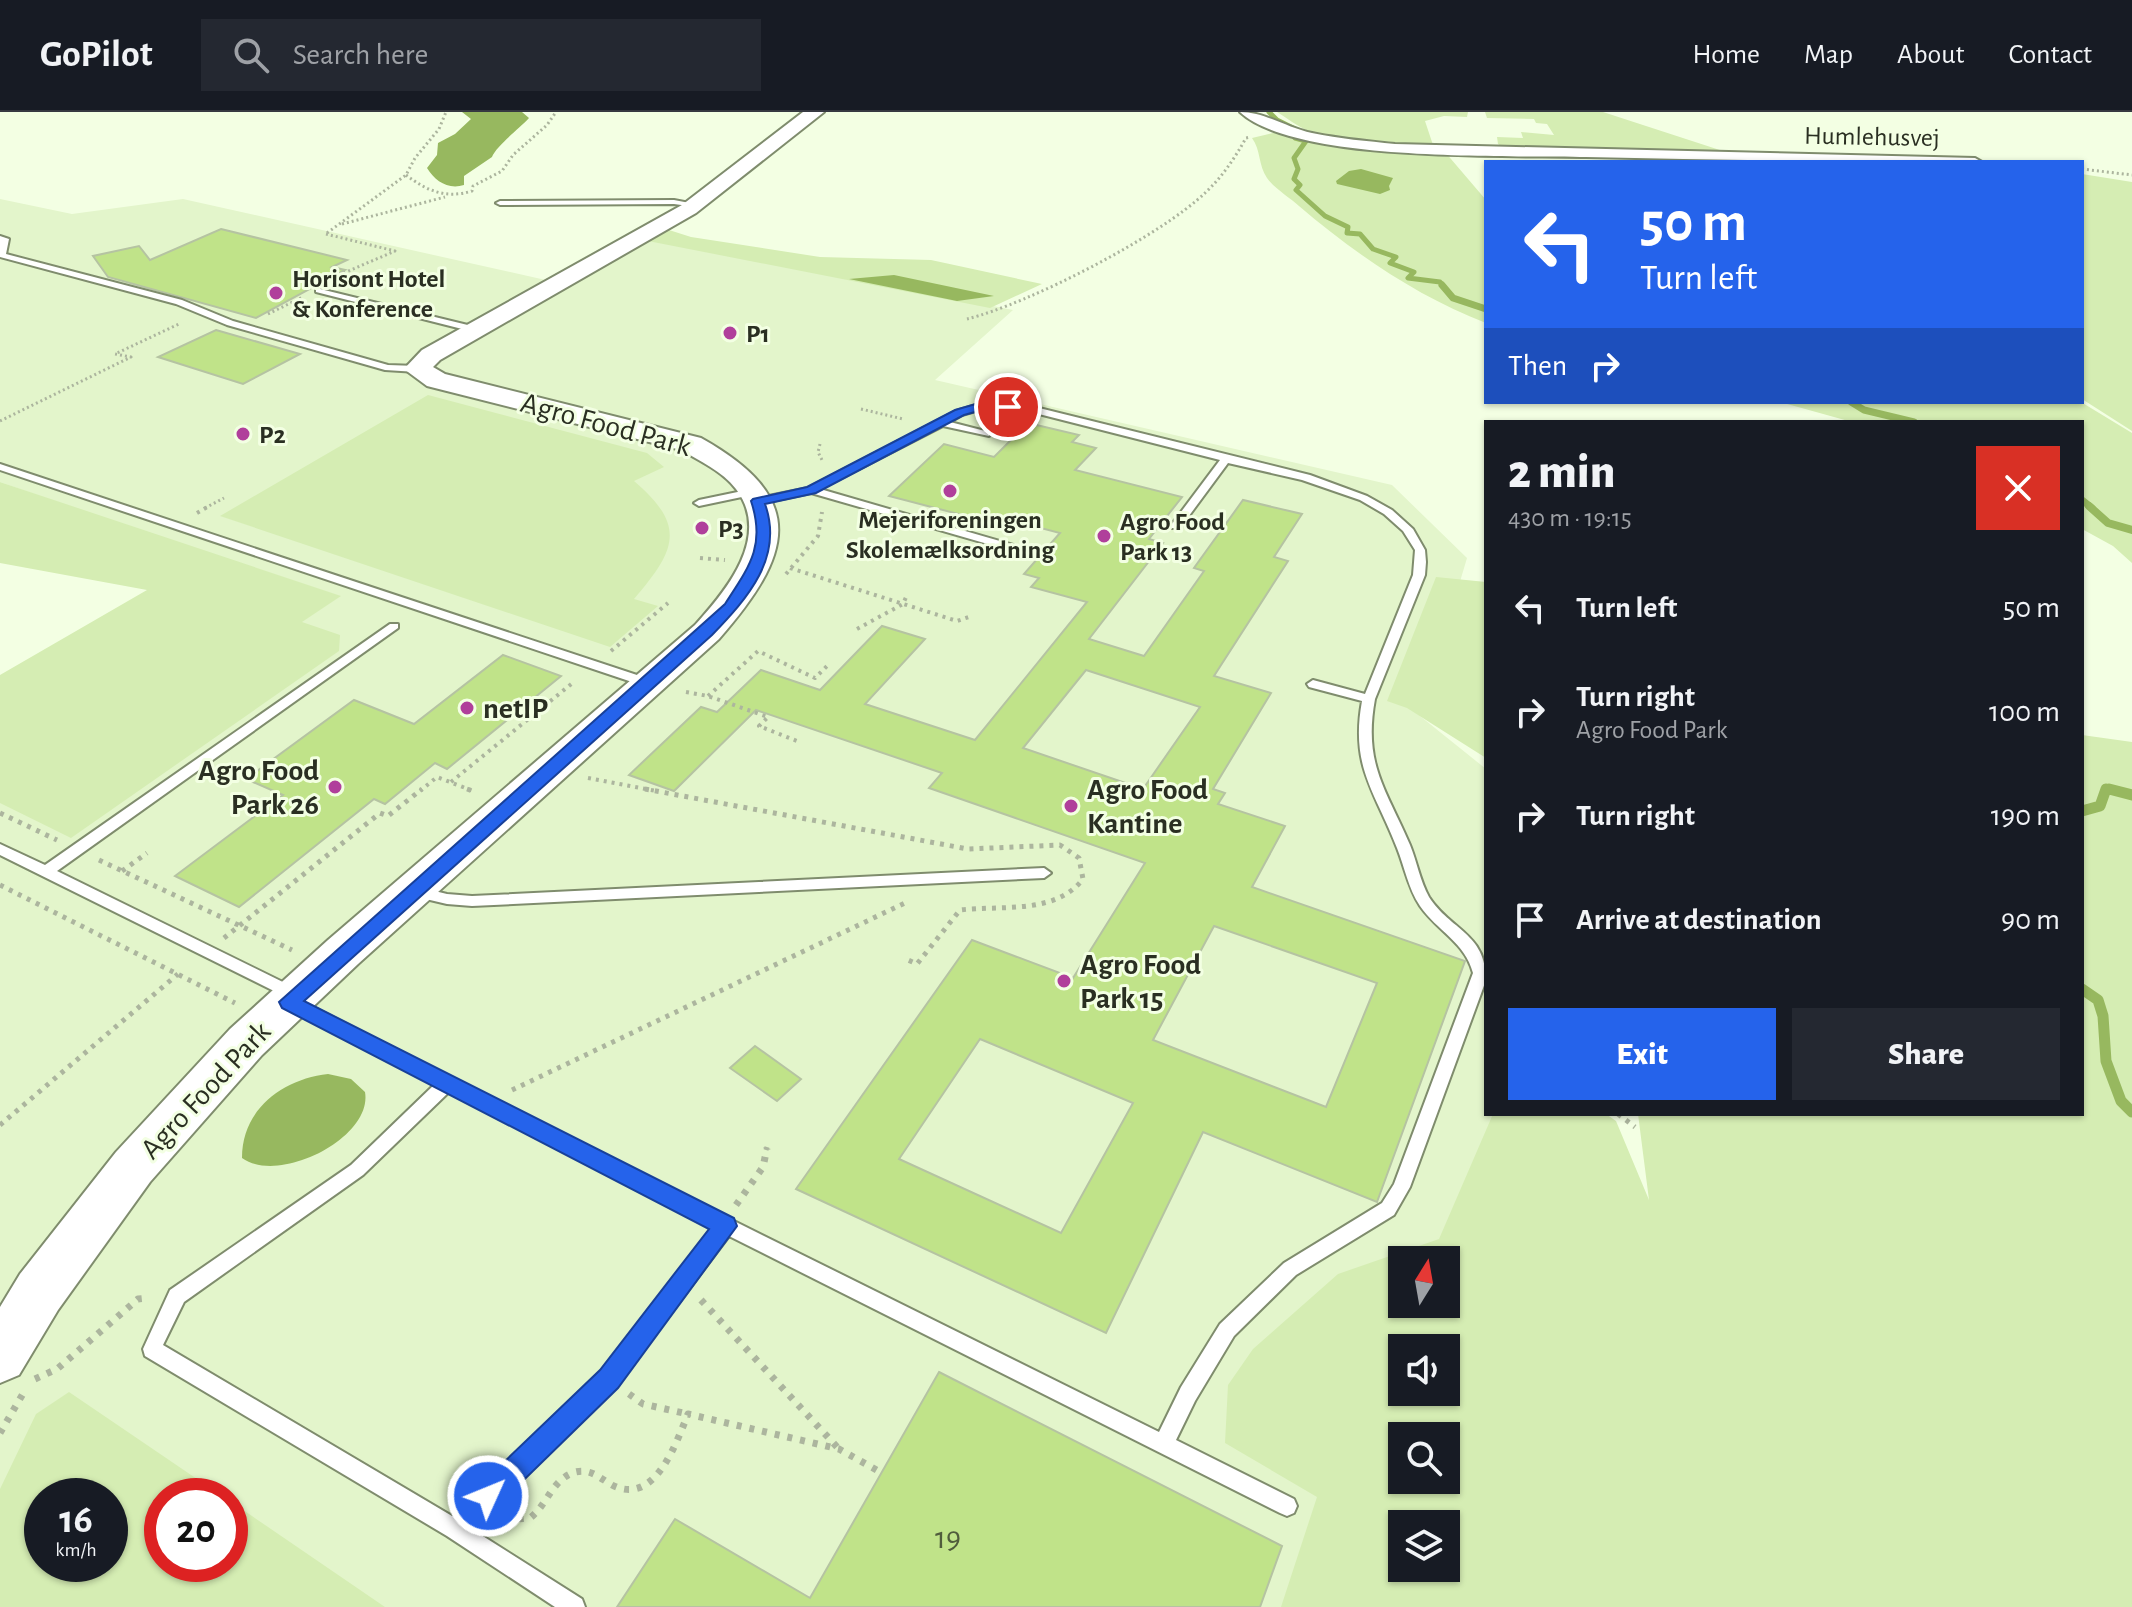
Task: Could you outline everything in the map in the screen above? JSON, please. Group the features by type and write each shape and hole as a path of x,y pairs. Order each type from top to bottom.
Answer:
{"street":[{"path":"417,369 431,355 696,205 815,112"},
{"name":"Humlehusvej","path":"1246,112 1279,129 1331,140 1423,148 1896,160"},
{"name":"Agro Food Park","path":"15,1369 39,1292 133,1167 199,1092 296,996 731,607 777,570 766,525 755,497 732,469 714,455 691,444 436,380 417,369"}],"lane":[{"path":"500,203 674,202 696,205"},
{"path":"0,238 5,239 1,255 179,302 242,326 388,368 417,369"},
{"path":"319,290 477,330"},
{"path":"699,503 811,490 959,413 986,405 1031,409 1359,495 1406,526 1422,553 1419,575 1369,699 1363,735 1369,775 1403,846 1422,897 1428,907 1470,944 1478,957 1481,973 1401,1187 1388,1209 1290,1269 1227,1330 1188,1394 1164,1444"},
{"path":"939,425 986,434"},
{"path":"1176,526 1226,459"},
{"path":"0,467 648,683"},
{"path":"811,490 1030,553"},
{"path":"46,872 394,626"},
{"path":"1313,684 1369,699"},
{"path":"0,849 296,996 447,1083 726,1226 1287,1506"},
{"path":"413,891 472,901 1044,873"},
{"path":"447,1083 357,1170 177,1296 152,1349 454,1529 574,1607"},
{"path":"454,1529 609,1379 726,1226"}],"path":[{"path":"242,326 342,278 337,276 395,251 326,234 406,175 409,165 442,127 446,112"},
{"path":"338,225 472,191 473,186 497,175 556,112"},
{"path":"967,319 988,314 1158,230 1231,168 1246,138 1279,129"},
{"path":"2084,169 2132,175"},
{"path":"406,175 426,191 450,196"},
{"path":"279,309 289,312"},
{"path":"0,421 131,357 115,354 202,313"},
{"path":"861,409 939,425"},
{"path":"820,444 818,452 832,480"},
{"path":"777,570 818,536 827,495"},
{"path":"777,570 836,582 957,621 972,616"},
{"path":"836,582 842,577"},
{"path":"857,629 903,604 907,595"},
{"path":"797,741 759,726 768,717 708,696 758,651 815,678 829,664"},
{"path":"451,782 508,736"},
{"path":"552,769 968,849 1060,845 1079,858 1083,879 1074,892 1064,898 1043,904 960,910 917,964 908,960"},
{"path":"208,951 380,813 388,816 437,777 480,794"},
{"path":"0,813 240,926 296,996"},
{"path":"122,871 147,853"},
{"path":"0,885 178,974 296,996"},
{"path":"486,1103 917,898"},
{"path":"0,1125 178,974"},
{"path":"1621,1116 1635,1127"},
{"path":"726,1226 739,1198 763,1167 767,1147"},
{"path":"15,1369 57,1369 138,1299 177,1296"},
{"path":"712,1312 839,1449"},
{"path":"643,1404 839,1449 882,1473"},
{"path":"488,1496 511,1517 520,1519 531,1518 540,1511 553,1488 574,1473 595,1471 617,1487 627,1490 638,1487 649,1482 666,1466 688,1414"}],"shaded area":[{"path":"462,112 522,112 529,118 492,157 464,176 464,185 453,186 438,180 427,168 437,155 438,143 455,134 471,119"},
{"path":"1277,112 1468,112 1467,117 1444,116 1425,121 1433,145 1332,138 1304,129"},
{"path":"1485,112 1603,112 1732,154 1504,148 1498,144 1497,137 1523,138 1521,132 1554,135 1547,124 1536,123 1534,119 1487,118"},
{"path":"1277,132 1309,140 1445,152 1484,198 1484,322 1411,287 1342,240 1267,178 1252,138"},
{"path":"1361,169 1393,178 1390,190 1380,194 1337,184 1336,181 1349,171"},
{"path":"2084,174 2132,182 2132,431 2084,400"},
{"path":"0,199 72,214 183,199 550,281 630,234 1013,310 935,380 1392,485 1467,558 1420,716 1484,767 1484,1116 1560,1116 1460,1474 1460,1422 1388,1422 1388,1494 1454,1494 1450,1510 1388,1510 1388,1582 1412,1582 1430,1607 230,1607 230,1582 248,1582 248,1478 144,1478 144,1496 128,1496 128,1478 24,1478 24,1527 0,1568 0,727 256,571 0,482"},
{"path":"669,230 691,237 820,257 931,260 1042,284 990,308 648,241"},
{"path":"894,275 994,296 957,301 849,279"},
{"path":"428,395 647,453 664,467 634,481 651,497 668,525 670,538 666,552 634,599 658,606 610,647 220,516"},
{"path":"1787,404 2084,404 2132,433 2132,563 2113,546 2084,530 2084,420 1845,420"},
{"path":"0,482 341,596 302,622 340,635 339,651 71,838 0,803 0,675 147,590 0,563"},
{"path":"1436,577 1484,582 1484,757 1407,708 1387,701"},
{"path":"2084,735 2132,742 2132,1607 1281,1607 1317,1497 1225,1443 1228,1385 1253,1349 1338,1274 1388,1257 1388,1318 1460,1318 1460,1246 1419,1246 1439,1239 1492,1116 1609,1116 1616,1121 1649,1200 1638,1116 2084,1116"},
{"path":"328,1074 351,1079 365,1092 364,1109 354,1126 339,1140 299,1161 278,1166 258,1165 242,1158 249,1125 268,1100 296,1082"},
{"path":"69,1392 196,1478 144,1478 144,1582 248,1582 248,1513 385,1607 0,1607 0,1489 36,1414"}],"building":[{"path":"221,229 347,260 332,267 345,270 256,318 108,277 93,256 139,246 150,260"},
{"path":"216,330 300,354 243,384 158,357"},
{"name":"Agro Food Park 15","path":"1028,423 1079,435 1072,442 1096,448 1075,470 1182,497 1149,539 1163,543 1089,639 1144,656 1204,571 1194,568 1243,500 1302,514 1274,557 1288,561 1214,676 1271,693 1213,789 1225,793 1218,804 1285,826 1252,887 1465,961 1377,1202 1203,1132 1106,1333 796,1189 972,940 1073,978 1145,863 929,788 942,773 756,710 674,791 629,775 701,707 717,712 761,670 820,690 882,626 925,639 865,704 975,740 1087,602 1031,587 1039,578 1024,574 1060,533 999,517 993,523 889,496 944,444 994,457","holes":["1086,670 1200,707 1143,789 1023,748","1214,926 1377,983 1326,1107 1153,1040","980,1039 1133,1103 1061,1233 899,1159"]},
{"name":"Agro Food Park 26","path":"503,655 561,676 447,769 435,763 385,804 374,799 239,907 175,876 283,795 246,779 354,700 414,724"},
{"path":"755,1046 801,1079 777,1101 730,1068"},
{"path":"939,1372 1282,1546 1260,1607 617,1607 675,1519 810,1598"}],"waterway":[{"path":"1269,112 1277,120 1301,132"},
{"path":"1295,138 1306,141 1294,158 1298,169 1294,179 1300,185 1296,190 1325,216 1348,227 1347,233 1360,234 1373,249 1396,257 1390,263 1414,272 1408,278 1440,282 1444,287"},
{"path":"1442,285 1453,298 1484,308"},
{"path":"1854,404 1864,410 1906,420"},
{"path":"2084,502 2092,508"},
{"path":"2089,506 2108,523 2132,530"},
{"path":"2105,791 2106,788 2112,790"},
{"path":"2084,810 2100,806 2106,789"},
{"path":"2112,790 2132,795"},
{"path":"2112,790 2116,791"},
{"path":"2084,990 2098,1000 2103,1016 2106,1061 2121,1101 2132,1112"}],"place":[{"name":"Horisont Hotel & Konference","path":"276,293"},
{"name":"P1","path":"730,333"},
{"name":"P2","path":"243,434"},
{"name":"Mejeriforeningen Skolemælksordning","path":"950,491"},
{"name":"P3","path":"702,528"},
{"name":"Agro Food Park 13","path":"1104,536"},
{"name":"netIP","path":"467,708"},
{"name":"Agro Food Park 26","path":"335,787"},
{"name":"Agro Food Kantine","path":"1071,806"},
{"name":"Agro Food Park 15","path":"1064,981"}],"route":[{"path":"488,1496 609,1379 726,1226 289,1002 707,632 731,607 760,562 766,525 758,501 811,490 959,413 986,405 1008,407"}]}
